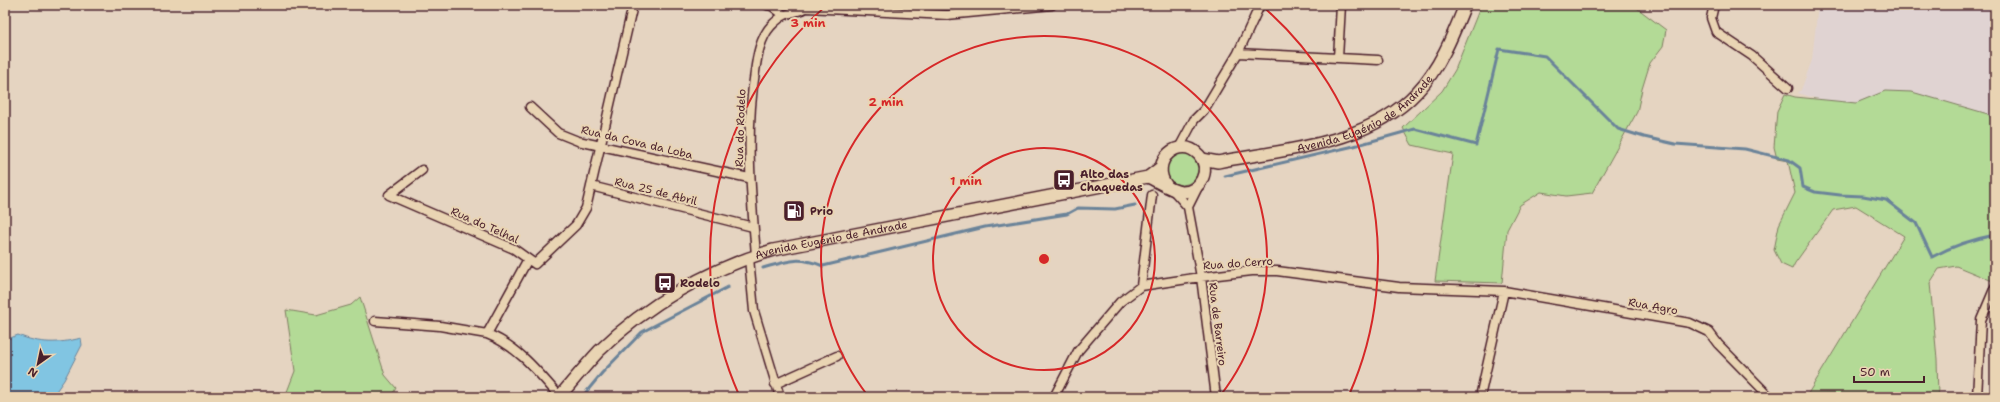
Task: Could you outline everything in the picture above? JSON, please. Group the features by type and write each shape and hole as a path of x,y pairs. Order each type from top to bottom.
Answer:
{"main road":[{"name":"Avenida Eugénio de Andrade","path":"1202,159 1218,162 1334,140 1363,130 1393,113 1418,92 1439,63 1465,5"},
{"name":"Avenida Eugénio de Andrade","path":"560,397 599,352 630,324 676,292 752,256 773,250 1148,177 1161,167 1167,154 1179,148"},
{"path":"1179,148 1192,150 1202,159 1205,173"},
{"name":"Avenida Eugénio de Andrade","path":"1199,185 1205,173 1218,162"},
{"path":"1161,167 1161,174 1170,188"},
{"path":"1148,177 1170,188 1186,192 1199,185"}],"street":[{"path":"486,334 528,259 535,264 576,224 586,208 601,147 617,68 633,5"},
{"path":"767,5 772,6 784,15"},
{"name":"Rua do Rodelo","path":"780,397 754,311 752,256 753,227 749,178 750,102 756,62 762,41 770,27 784,15 809,7 947,15 1052,5"},
{"path":"1179,148 1194,120 1204,110 1238,53 1260,5"},
{"path":"1338,58 1341,5"},
{"path":"1714,5 1711,18 1716,32 1752,56 1788,88"},
{"path":"1238,53 1378,60"},
{"name":"Rua da Cova da Loba","path":"530,107 558,133 601,147 749,178"},
{"path":"1188,131 1192,150"},
{"name":"Rua do Telhal","path":"422,170 389,195 514,248 528,259"},
{"path":"1170,188 1188,207 1199,185"},
{"name":"Rua 25 de Abril","path":"591,186 753,227"},
{"path":"1141,286 1152,195"},
{"name":"Rua de Barreiro","path":"1188,207 1201,277 1216,397"},
{"name":"Rua do Cerro","path":"1054,397 1078,351 1120,302 1141,286 1252,271 1277,271 1399,287 1504,291"},
{"path":"1977,397 1981,320 1995,287"},
{"path":"1480,397 1504,291"},
{"name":"Rua Agro","path":"1504,291 1690,323 1709,332 1718,344 1770,397"},
{"path":"375,321 440,326 486,334 497,338 529,362 560,397"},
{"path":"775,384 837,356"}],"shaded area":[{"path":"1818,5 1995,5 1995,152 1798,93 1801,90 1812,60"}],"green space":[{"path":"1481,5 1633,5 1666,30 1663,46 1650,63 1637,112 1592,193 1566,196 1541,192 1520,205 1507,230 1502,283 1435,281 1453,154 1412,145 1403,128 1442,91 1455,70"},
{"path":"1885,91 1912,92 1988,114 1995,123 1995,282 1956,266 1939,269 1930,283 1937,359 1938,397 1806,397 1904,236 1856,206 1833,210 1792,269 1781,264 1774,250 1779,225 1795,193 1788,161 1777,159 1774,147 1777,111 1785,94 1795,97 1856,103"},
{"path":"1182,153 1191,156 1195,160 1198,169 1195,178 1191,182 1182,185 1173,182 1169,178 1166,169 1169,160 1173,156"},
{"path":"360,297 385,375 396,388 391,397 285,397 295,371 286,310 316,315 351,305"}],"water":[{"path":"18,335 34,340 49,342 81,338 82,345 64,380 52,397 5,397 5,340"}],"waterway":[{"path":"1225,176 1354,146 1415,129 1476,145 1499,49 1545,56 1618,129 1675,144 1745,149 1789,160 1800,168 1803,187 1815,192 1863,196 1886,200 1916,223 1932,257 1963,243 1995,235"},
{"path":"763,268 800,260 823,266 985,227 1067,214 1078,208 1115,209 1135,205"},
{"path":"582,397 602,373 642,332 728,287"}],"place":[{"name":"Alto das Chaquedas","path":"1064,180"},
{"name":"Prio","path":"794,211"},
{"name":"Rodelo","path":"665,283"}]}
